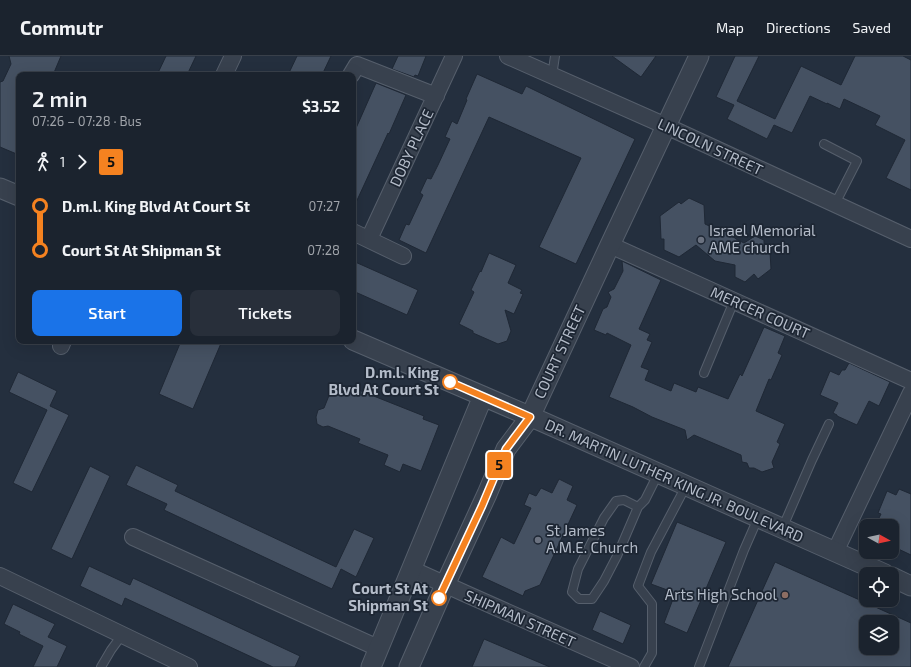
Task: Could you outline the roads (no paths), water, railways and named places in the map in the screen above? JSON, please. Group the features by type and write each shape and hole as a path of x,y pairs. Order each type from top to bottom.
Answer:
{"street":[{"path":"225,72 233,56"},
{"name":"DOBY PLACE","path":"369,240 454,56"},
{"name":"LINCOLN STREET","path":"508,56 666,126 911,239"},
{"name":"COURT STREET","path":"409,667 506,449 530,417 699,56"},
{"path":"353,72 357,65 436,96"},
{"path":"0,188 16,195"},
{"path":"356,234 403,256"},
{"name":"MERCER COURT","path":"610,245 911,381"},
{"name":"DR. MARTIN LUTHER KING JR. BOULEVARD","path":"356,341 869,567"},
{"path":"835,552 911,393"},
{"path":"371,667 483,396"},
{"path":"133,537 378,648"},
{"name":"SHIPMAN STREET","path":"411,569 631,667"},
{"path":"0,576 189,667"},
{"path":"899,580 911,586"}],"lane":[{"path":"552,76 555,56"},
{"path":"824,144 857,161 835,204"},
{"path":"704,373 734,301"},
{"path":"782,529 829,424"},
{"path":"638,507 624,500 616,501 604,518 578,568 572,592 579,599 592,599 604,581 617,556 638,507 646,500 658,474"},
{"path":"644,667 652,653 652,604 638,586 651,552 686,486"},
{"path":"699,667 744,550 758,518"},
{"path":"101,667 122,635"}],"place":[{"name":"Israel Memorial AME church","path":"701,240"},
{"name":"D.m.l. King Blvd At Court St","path":"450,382"},
{"name":"St James A.M.E. Church","path":"538,540"},
{"name":"Arts High School","path":"785,595"},
{"name":"Court St At Shipman St","path":"439,598"}]}
